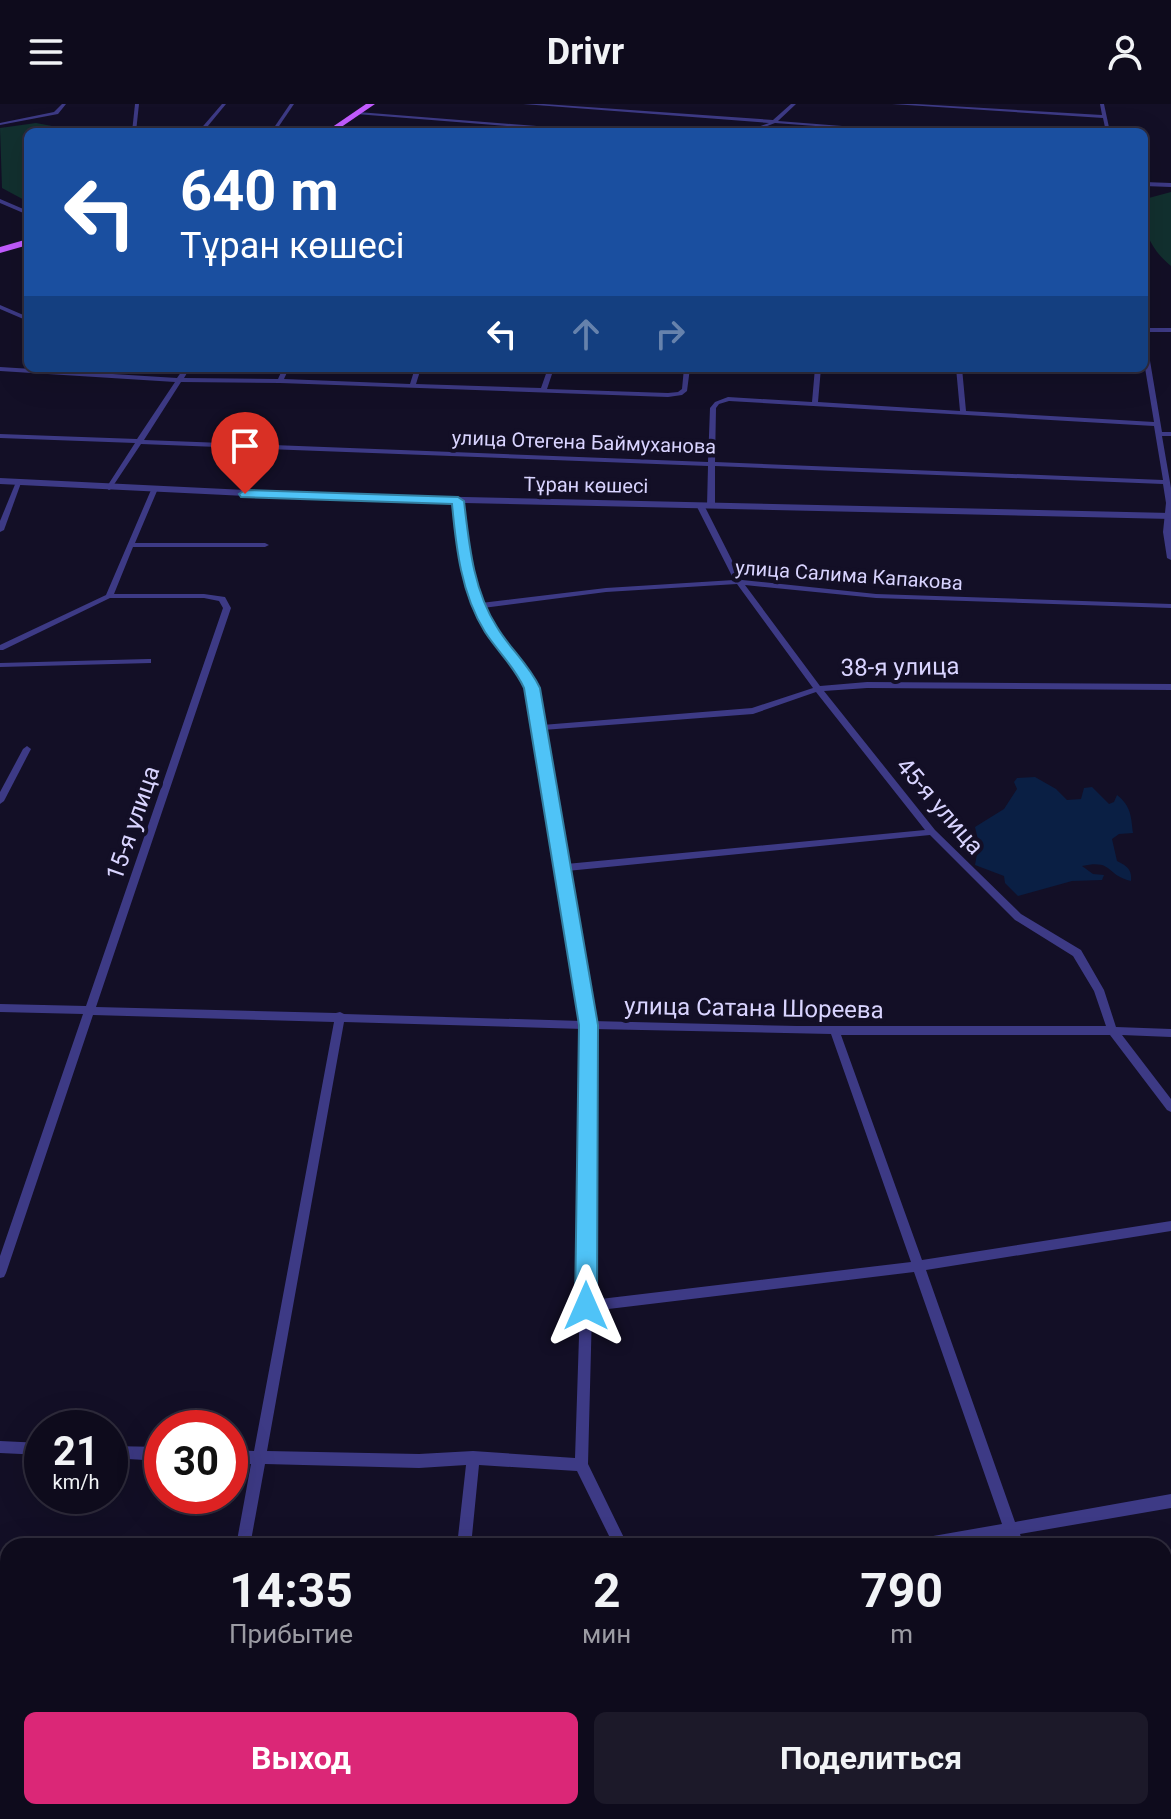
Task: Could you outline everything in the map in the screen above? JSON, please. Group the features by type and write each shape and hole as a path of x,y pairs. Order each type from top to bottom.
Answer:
{"main road":[{"path":"335,128 371,104"},
{"path":"0,250 24,243"}],"street":[{"path":"0,124 56,113 64,104"},
{"path":"134,128 137,104"},
{"path":"203,128 224,104"},
{"path":"276,128 292,104"},
{"path":"525,104 853,128"},
{"path":"758,128 773,123 794,104"},
{"path":"894,104 1105,117"},
{"path":"1102,104 1107,128"},
{"path":"539,128 554,105"},
{"path":"358,113 517,128"},
{"path":"1148,184 1171,185"},
{"path":"0,201 24,211"},
{"path":"0,207 8,205"},
{"path":"0,307 24,317"},
{"path":"1148,330 1171,330"},
{"path":"0,369 24,370"},
{"path":"49,372 180,380 680,394 685,390 687,372"},
{"path":"109,488 142,442 185,372"},
{"path":"280,381 284,372"},
{"path":"412,386 417,372"},
{"path":"543,391 550,372"},
{"path":"815,403 818,372"},
{"path":"959,372 963,411"},
{"path":"1147,372 1170,503 1171,558"},
{"path":"706,506 712,463 713,408 728,399 1157,424"},
{"path":"1158,434 1171,434"},
{"name":"улица Отегена Баймуханова","path":"0,436 1166,482"},
{"name":"Тұран көшесі","path":"0,481 153,491 458,501 1169,516"},
{"path":"0,530 18,483"},
{"path":"0,648 109,596 133,545 153,491"},
{"path":"458,501 463,551 478,606 492,631 522,667 532,688 564,868 588,1025 586,1306 581,1465 617,1538"},
{"name":"45-я улица","path":"706,506 739,582 818,689 932,832 1018,917 1077,953 1099,990 1112,1030 1171,1107"},
{"path":"133,545 265,545"},
{"name":"улица Салима Капакова","path":"478,606 606,590 739,582 876,596 1171,606"},
{"name":"15-я улица","path":"0,1273 227,608 222,599 204,596 109,596"},
{"path":"0,665 148,661"},
{"name":"38-я улица","path":"539,728 753,711 818,689 867,685 1171,687"},
{"path":"0,801 27,749"},
{"path":"564,868 932,832"},
{"name":"улица Сатана Шореева","path":"0,1008 835,1031 1112,1030 1171,1033"},
{"path":"244,1538 340,1016"},
{"path":"835,1031 1014,1538"},
{"path":"586,1306 918,1266 1171,1226"},
{"path":"0,1447 24,1448"},
{"path":"248,1458 419,1461 473,1458 581,1465"},
{"path":"465,1538 473,1458"},
{"path":"967,1538 1171,1501"}],"green space":[{"path":"36,123 63,128 24,128 24,200 2,188 0,128"},
{"path":"1171,192 1171,266 1148,237 1148,198"}],"water":[{"path":"1035,777 1056,789 1067,800 1081,799 1084,788 1092,787 1109,804 1114,802 1117,795 1122,799 1130,812 1133,833 1119,834 1112,839 1117,861 1128,868 1131,881 1105,866 1092,864 1082,866 1093,874 1104,875 1102,880 1072,881 1018,896 1005,883 1004,876 975,865 977,854 974,849 979,844 975,827 1004,809 1017,789 1014,782 1017,778"}],"route":[{"path":"245,494 458,501 463,551 478,606 492,631 522,667 532,688 564,868 588,1025 586,1306"}]}
